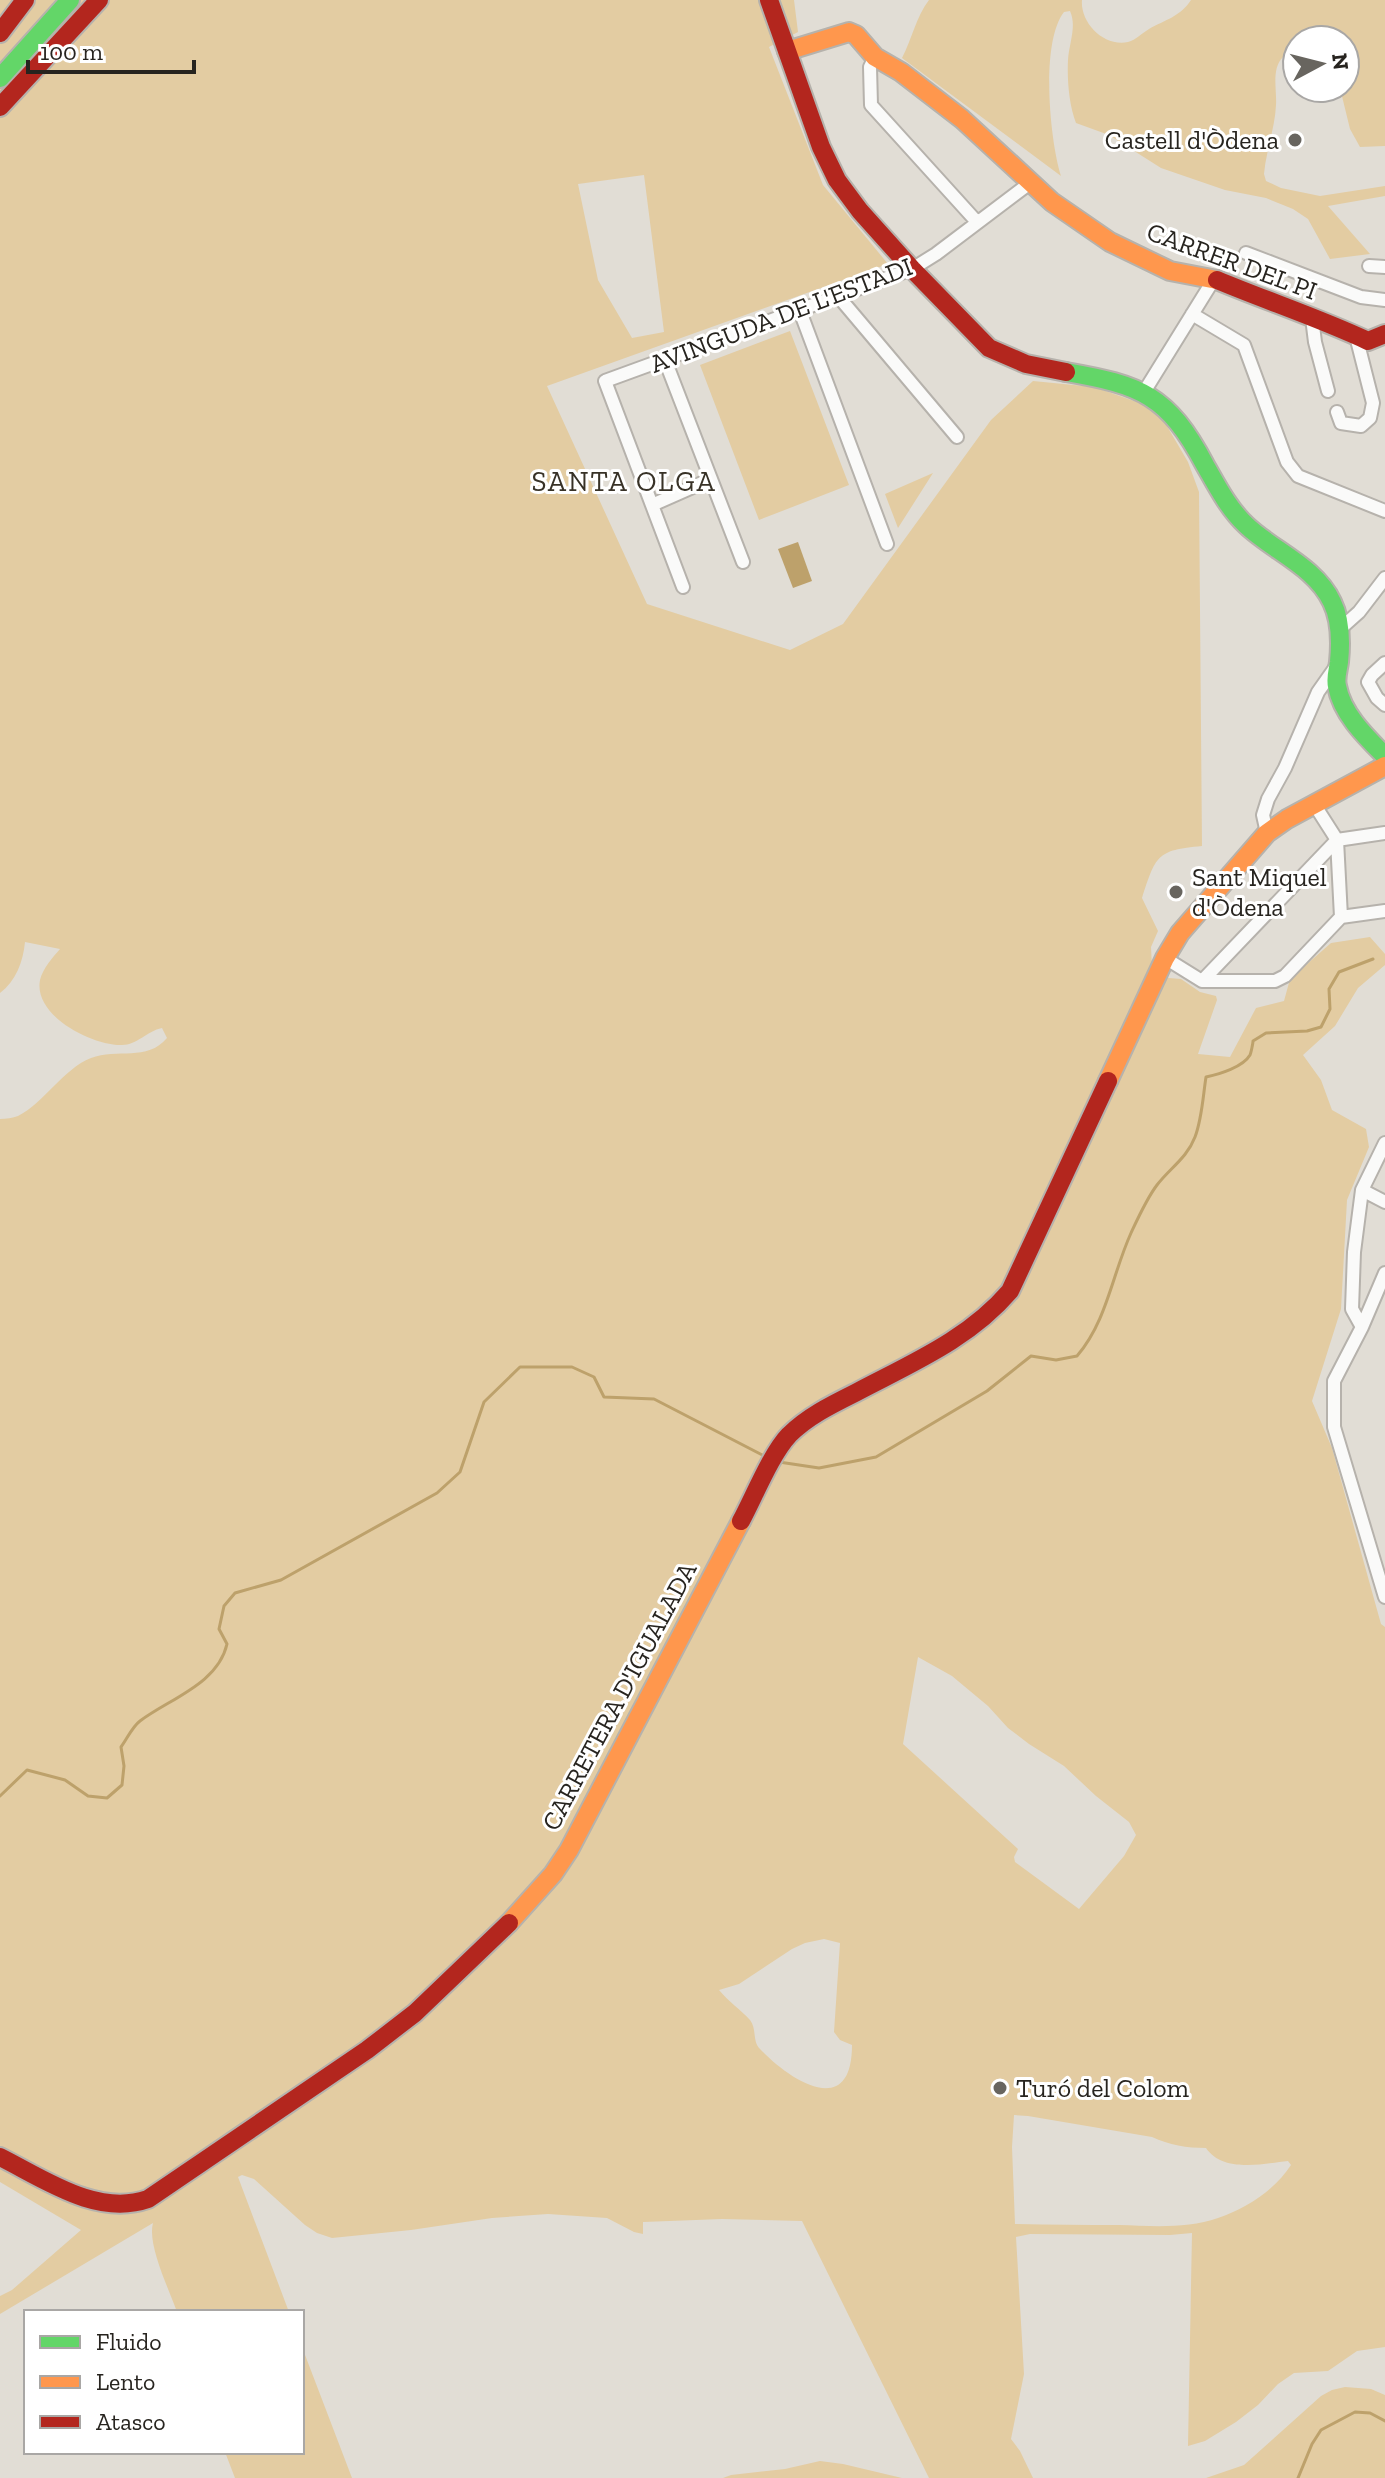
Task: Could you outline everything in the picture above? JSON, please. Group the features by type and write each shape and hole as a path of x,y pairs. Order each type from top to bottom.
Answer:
{"main road":[{"path":"0,33 25,0"},
{"path":"0,78 70,0"},
{"path":"0,107 99,0"},
{"path":"769,0 821,147 837,180 860,211 978,339 1002,356 1099,377 1144,392 1160,401 1193,442 1236,516 1311,575 1327,593 1336,609 1340,629 1337,687 1358,726 1385,756"},
{"name":"CARRER DEL PI","path":"787,51 849,32 856,35 875,57 901,72 962,119 1052,202 1110,242 1170,271 1214,279 1368,341 1385,334"},
{"name":"CARRETERA D'IGUALADA","path":"0,2157 104,2204 143,2201 367,2050 415,2013 509,1923 553,1874 569,1850 773,1459 791,1431 804,1420 968,1332 999,1306 1010,1291 1165,958 1180,933 1267,833 1385,766"}],"street":[{"path":"875,57 870,67 871,105 977,222"},
{"name":"AVINGUDA DE L'ESTADI","path":"652,505 605,381 912,269 1030,183"},
{"path":"1246,253 1361,297 1385,300"},
{"path":"1369,266 1385,267"},
{"path":"1144,392 1214,279"},
{"path":"838,296 957,437"},
{"path":"800,311 887,544"},
{"path":"1192,314 1244,345 1287,462 1298,476 1385,511"},
{"path":"1312,318 1328,391"},
{"path":"1337,412 1341,423 1350,426 1361,426 1370,418 1373,403 1356,336"},
{"path":"665,360 743,562"},
{"path":"683,587 652,505 711,479"},
{"path":"1340,629 1359,612 1385,578"},
{"path":"1267,833 1263,815 1268,799 1318,692 1339,663"},
{"path":"1385,663 1368,682 1385,705"},
{"path":"1314,804 1337,840 1341,917"},
{"path":"1202,981 1337,840 1385,833"},
{"path":"1165,958 1202,981 1275,981 1294,967 1341,917 1385,911"},
{"path":"1362,1327 1352,1309 1354,1252 1362,1190 1385,1143"},
{"path":"1362,1190 1385,1202"},
{"path":"1385,1273 1334,1381 1334,1427 1385,1597"}],"shaded area":[{"path":"0,0 794,0 798,32 769,47 823,185 888,264 547,386 647,604 790,650 843,624 991,420 1033,381 1094,387 1157,409 1188,462 1199,492 1202,846 1166,853 1151,873 1142,898 1158,931 1151,947 1152,967 1169,978 1181,979 1200,992 1216,996 1198,1054 1230,1057 1256,1008 1284,1001 1290,979 1331,943 1370,937 1385,954 1385,965 1358,988 1335,1026 1303,1055 1321,1080 1332,1110 1366,1129 1369,1147 1347,1200 1341,1309 1312,1401 1332,1448 1381,1624 1385,1627 1385,2347 1357,2351 1328,2371 1294,2373 1236,2422 1205,2441 1188,2446 1192,2233 1030,2234 1016,2237 1024,2374 1011,2439 1033,2478 929,2478 802,2221 722,2219 643,2222 643,2234 607,2218 548,2214 332,2238 305,2225 254,2179 242,2175 238,2177 288,2310 176,2310 156,2255 153,2223 0,2314 0,2296 12,2290 81,2230 0,2182 0,1119 16,1117 27,1110 71,1070 91,1058 150,1050 167,1038 162,1028 127,1044 110,1044 81,1034 55,1017 40,993 40,980 60,949 25,942 18,970 0,993","holes":["644,175 664,332 632,338 598,280 578,184","918,1657 952,1676 988,1706 1008,1728 1064,1766 1129,1822 1136,1835 1124,1856 1079,1909 1015,1862 1018,1849 903,1744","824,1939 840,1943 834,2032 840,2040 852,2045 849,2068 842,2082 831,2088 802,2081 772,2061 758,2046 750,2020 719,1990 739,1984 792,1949","1014,2115 1152,2137 1178,2146 1206,2148 1213,2156 1233,2164 1288,2161 1291,2165 1277,2183 1259,2198 1206,2222 1169,2226 1015,2224"]},
{"path":"929,0 1082,0 1085,17 1095,31 1119,43 1131,41 1172,17 1191,0 1385,0 1385,146 1360,147 1350,129 1344,104 1361,104 1361,24 1281,24 1275,114 1264,174 1266,181 1281,188 1320,196 1385,186 1385,196 1328,206 1370,254 1330,259 1308,219 1293,209 1266,198 1225,190 1161,168 1109,135 1076,123 1068,84 1073,29 1070,11 1064,12 1057,27 1050,68 1053,140 1061,176 902,58"},
{"path":"790,331 849,485 759,520 700,365"},
{"path":"933,473 898,528 885,494"},
{"path":"798,542 812,581 793,588 778,549"},
{"path":"304,2352 352,2478 235,2478 226,2454 304,2454"},
{"path":"1345,2387 1371,2389 1385,2395 1385,2478 1206,2478 1244,2465 1321,2396"},
{"path":"820,2461 902,2478 723,2478 785,2469"}],"waterway":[{"path":"779,1462 819,1468 876,1457 987,1391 1031,1356 1056,1360 1077,1356 1102,1313 1124,1249 1146,1202 1192,1144 1199,1123 1206,1077 1242,1063 1250,1055 1253,1041 1266,1033 1307,1031 1321,1027 1330,1009 1329,989 1339,972 1373,959"},
{"path":"0,1796 27,1770 65,1780 88,1796 107,1798 122,1785 124,1766 121,1747 134,1726 203,1680 222,1658 227,1644 219,1629 224,1606 235,1593 281,1580 437,1493 460,1472 484,1402 520,1367 572,1367 594,1377 604,1397 654,1399 768,1458"},
{"path":"1298,2478 1321,2430 1355,2412 1370,2413 1385,2421"}],"traffic: fast":[{"path":"0,78 70,0"},
{"path":"1066,372 1114,382 1150,397 1165,408 1191,441 1223,496 1240,518 1325,589 1339,624 1336,680 1340,696 1356,724 1385,756"}],"traffic: slow":[{"path":"787,51 849,32 856,35 875,57 901,72 962,119 1052,202 1110,242 1170,271 1217,280"},
{"path":"1108,1081 1165,958 1180,933 1267,833 1385,766"},
{"path":"509,1923 553,1874 569,1850 741,1521"}],"traffic: jam":[{"path":"0,33 25,0"},
{"path":"0,107 99,0"},
{"path":"769,0 821,147 837,180 860,211 989,348 1026,364 1066,372"},
{"path":"1217,280 1368,341 1385,334"},
{"path":"741,1521 776,1453 796,1428 821,1411 958,1336 977,1323 1010,1291 1108,1081"},
{"path":"0,2157 53,2185 90,2199 110,2203 148,2199 367,2050 415,2013 509,1923"}],"place":[{"name":"Castell d'Òdena","path":"1295,140"},
{"name":"Sant Miquel d'Òdena","path":"1176,892"},
{"name":"Turó del Colom","path":"1000,2088"}],"district":[{"name":"SANTA OLGA","path":"624,481"}]}
